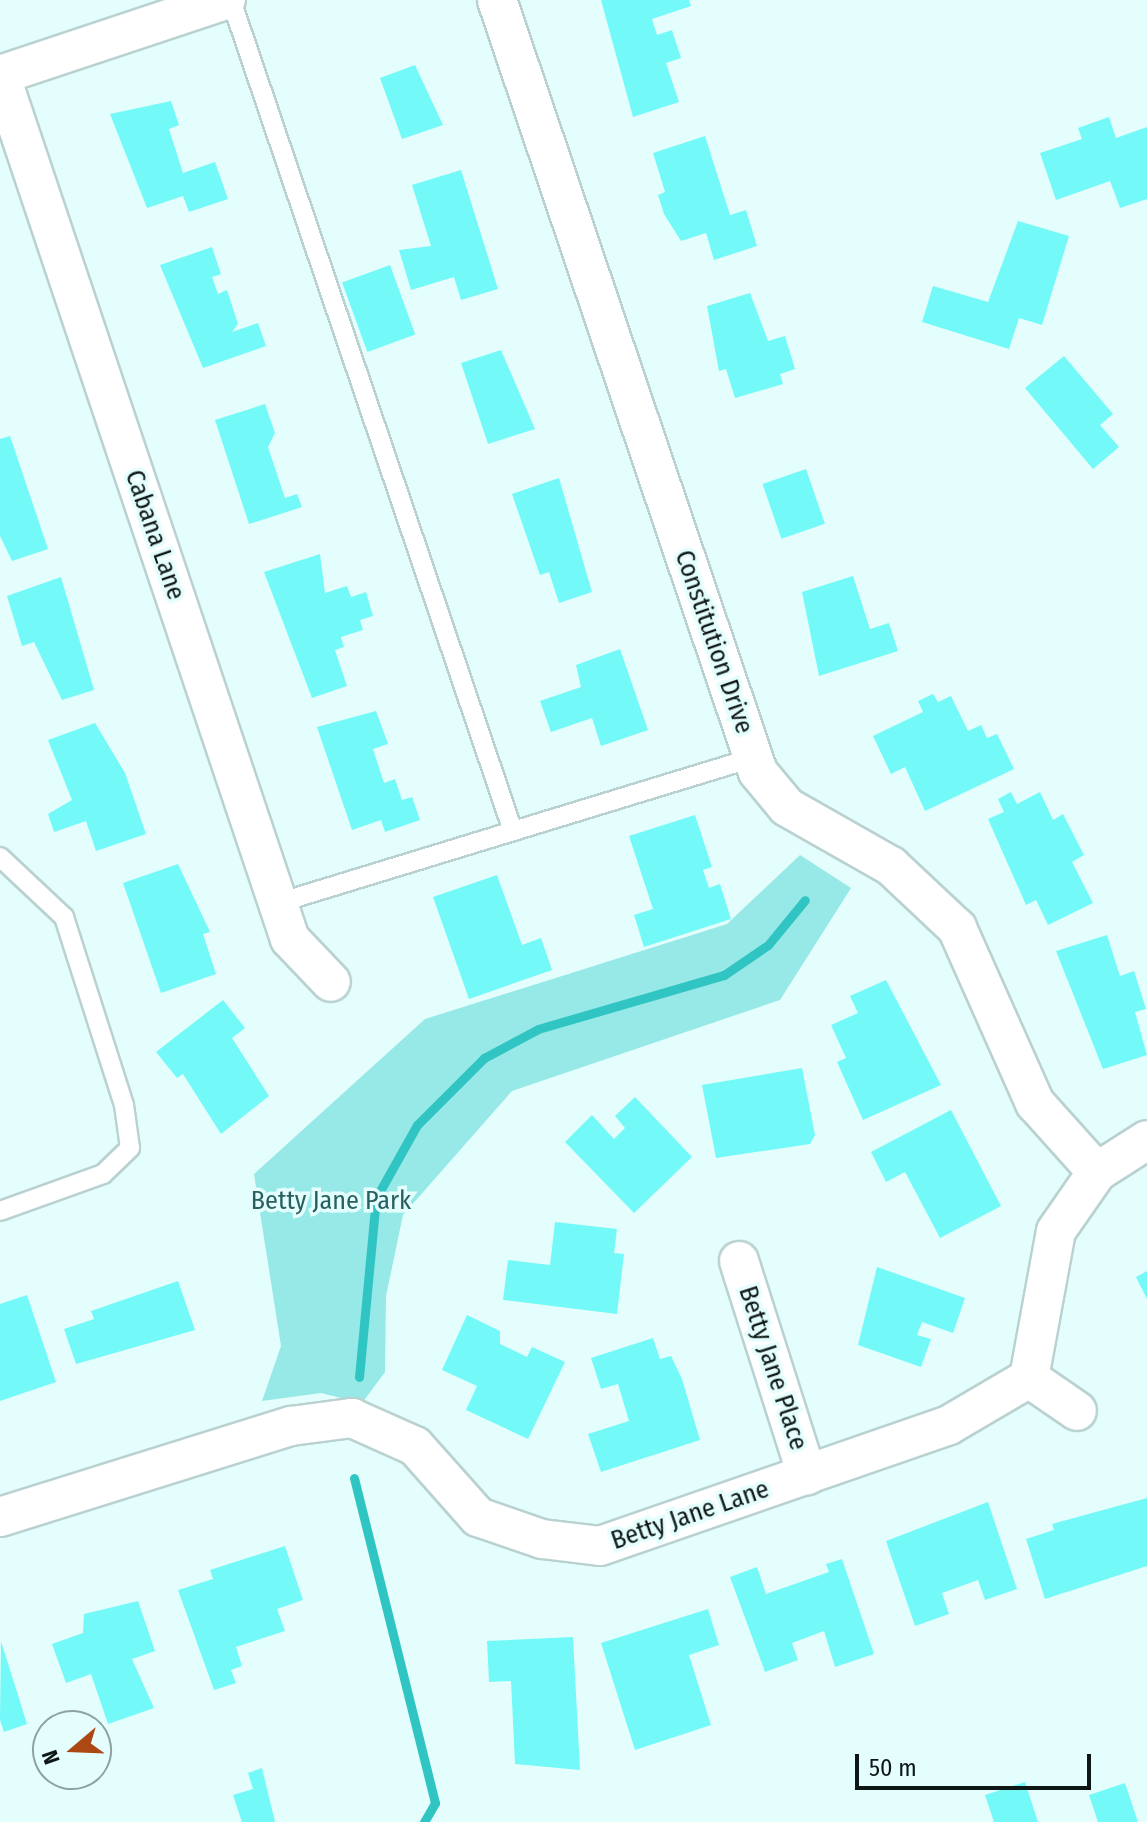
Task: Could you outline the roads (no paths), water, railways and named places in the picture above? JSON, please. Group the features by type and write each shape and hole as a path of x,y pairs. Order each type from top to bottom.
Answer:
{"street":[{"path":"0,74 228,0"},
{"name":"Constitution Drive","path":"497,0 753,758 787,807 891,866 957,928 1035,1103 1097,1172"},
{"name":"Cabana Lane","path":"0,74 290,939 331,982"},
{"path":"1077,1411 1029,1378 1056,1231 1097,1172 1147,1140"},
{"name":"Betty Jane Place","path":"739,1261 807,1475"},
{"name":"Betty Jane Lane","path":"0,1517 291,1426 352,1418 415,1446 478,1517 542,1539 600,1546 949,1425 1029,1378"}],"lane":[{"path":"228,0 513,831"},
{"path":"278,903 753,758"},
{"path":"0,857 64,917 124,1105 130,1148 103,1174 0,1211"}],"waterway":[{"path":"359,1377 376,1198 417,1125 484,1058 538,1029 724,975 768,945 805,900"},
{"path":"354,1478 435,1803 424,1822"}],"park label":[{"name":"Betty Jane Park","path":"331,1201"}]}
